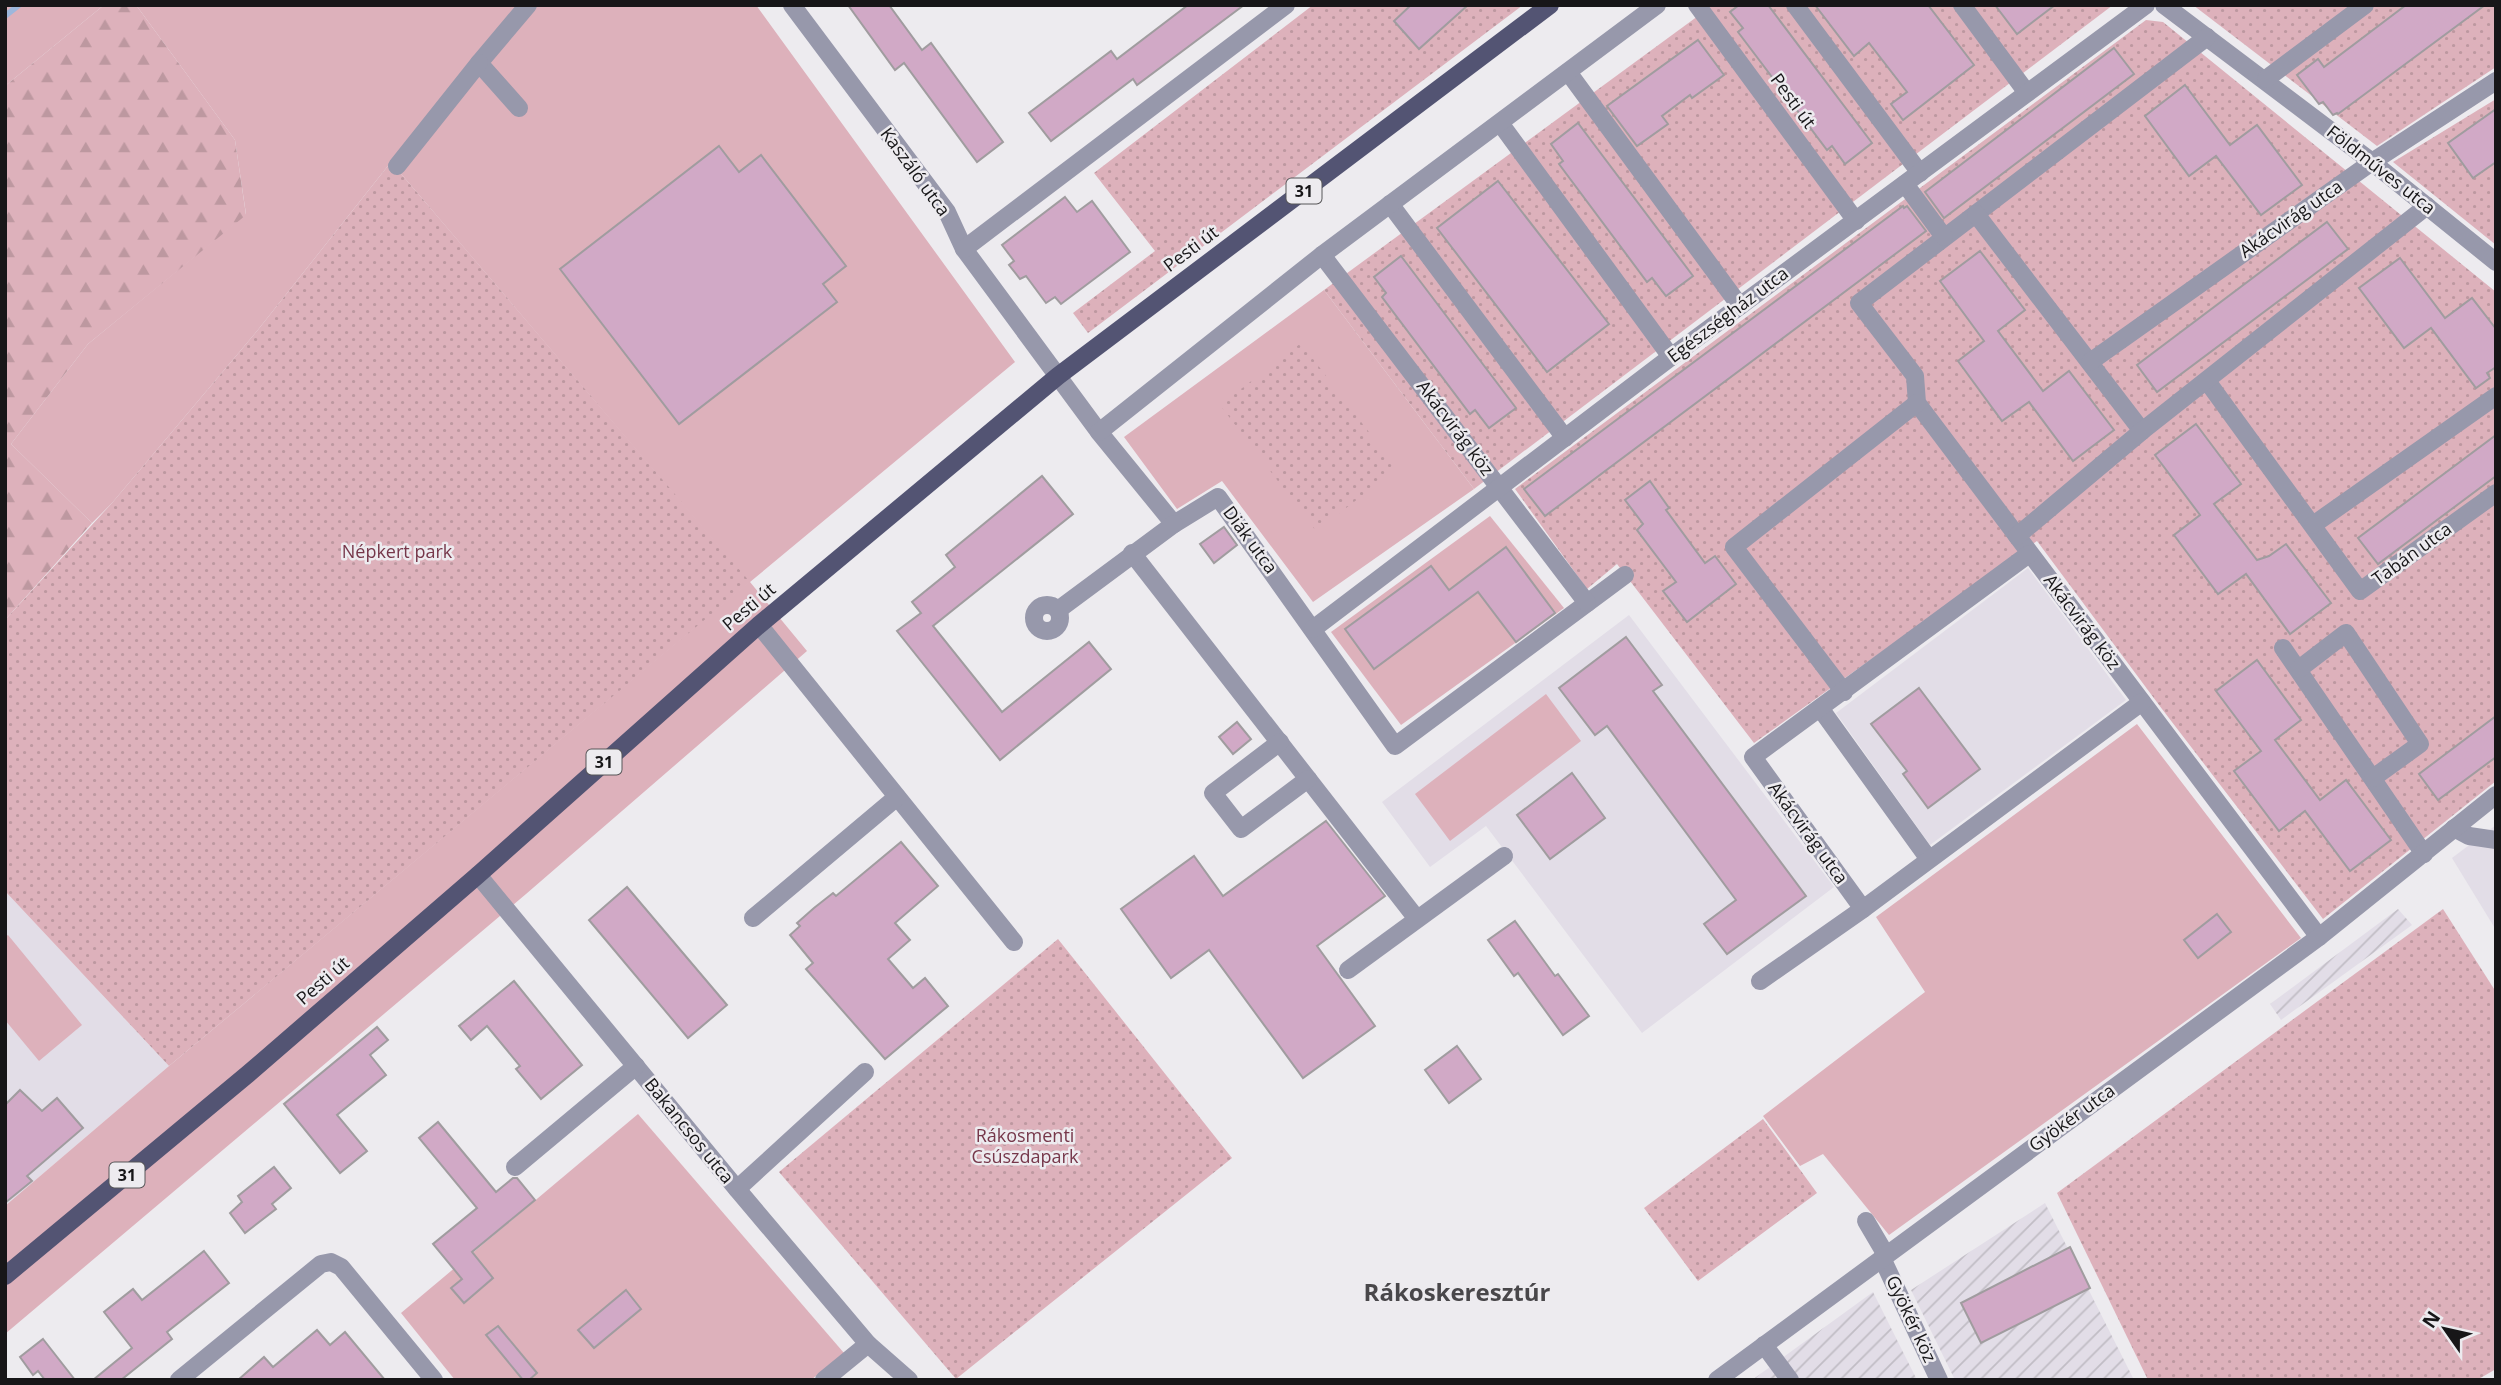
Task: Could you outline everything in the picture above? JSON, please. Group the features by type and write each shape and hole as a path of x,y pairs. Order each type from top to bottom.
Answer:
{"main road":[{"name":"Pesti út","path":"5,1276 232,1088 478,875 759,625 1058,376 1550,5"}],"street":[{"path":"397,166 528,5"},
{"name":"Kaszáló utca","path":"792,5 947,212 964,248 1058,376"},
{"path":"964,248 1286,5"},
{"path":"1099,432 1322,255 1657,5"},
{"name":"Pesti út","path":"1697,5 1856,221"},
{"path":"1796,5 1920,173"},
{"path":"1962,5 2027,93"},
{"name":"Egészségház utca","path":"1313,629 1671,357 2146,5"},
{"name":"Földműves utca","path":"2164,5 2266,79 2496,262"},
{"path":"2266,79 2365,5"},
{"path":"1905,184 1944,237 2207,37"},
{"path":"480,63 519,108"},
{"path":"1568,72 1740,306"},
{"name":"Akácvirág utca","path":"2090,362 2372,162 2496,81"},
{"path":"1500,123 1671,357"},
{"path":"1390,204 1565,438"},
{"path":"2017,537 2142,431 2427,206"},
{"path":"1976,214 2142,431"},
{"name":"Akácvirág köz","path":"1944,237 1858,303 1915,376 1917,403 2319,937"},
{"name":"Akácvirág köz","path":"1322,255 1587,603"},
{"path":"1058,376 1099,432 1174,524 1058,610"},
{"name":"Tabán utca","path":"2207,381 2360,592 2496,494"},
{"path":"2313,524 2496,396"},
{"path":"1844,692 1734,547 1917,403"},
{"name":"Diák utca","path":"1174,524 1218,497 1395,746 1587,603"},
{"path":"1132,553 1417,919"},
{"path":"1928,858 1820,708 2029,554"},
{"path":"1587,603 1625,575"},
{"path":"759,625 1014,942"},
{"path":"2299,669 2346,633 2420,744 2373,778"},
{"path":"2283,648 2424,854"},
{"path":"1760,981 1863,909 1928,858 2142,702"},
{"name":"Akácvirág utca","path":"1820,708 1753,757 1863,909"},
{"path":"1280,742 1213,793 1241,829 1308,779"},
{"name":"Gyökér utca","path":"1717,1380 2319,937 2496,795"},
{"path":"753,918 897,797"},
{"path":"2454,828 2469,835 2496,840"},
{"path":"1348,970 1504,856"},
{"name":"Bakancsos utca","path":"478,875 868,1343 909,1380"},
{"path":"515,1167 636,1066"},
{"path":"737,1189 865,1072"},
{"name":"Gyökér köz","path":"1867,1221 1939,1380"},
{"path":"179,1380 321,1264 331,1262 341,1267 433,1380"},
{"path":"824,1380 868,1343"},
{"path":"1764,1345 1790,1380"}],"shaded area":[{"path":"2028,568 2126,700 1930,845 1836,713"},
{"path":"1629,615 1834,887 1642,1033 1486,826 1430,867 1382,802"},
{"path":"2496,825 2496,930 2452,858"},
{"path":"5,891 169,1066 5,1206"},
{"path":"2398,909 2412,925 2281,1020 2270,1004"},
{"path":"2045,1203 2134,1380 1955,1380 1911,1290"},
{"path":"1873,1292 1917,1380 1752,1380"}],"green space":[{"path":"5,5 104,5 5,86"},
{"path":"104,5 136,5 235,140 246,215 88,344 11,444 92,523 5,620 5,86"},
{"path":"136,5 756,5 1015,362 750,582 807,651 526,894 5,1334 5,1206 749,582 391,162 257,331 112,503 92,523 11,444 88,344 246,214 235,140"},
{"path":"1313,5 1523,5 1088,333 1073,313 1155,251 1094,173"},
{"path":"1713,5 2113,5 1474,489 1324,290"},
{"path":"2193,5 2496,5 2496,67 2377,146"},
{"path":"2146,20 2163,22 2496,292 2496,781 2323,919 2037,541 1754,743 1617,564 1587,589 1515,489"},
{"path":"2496,99 2496,245 2393,162"},
{"name":"Népkert park","path":"391,162 750,582 169,1066 5,891 5,620 112,503 257,331"},
{"path":"1324,290 1474,489 1313,602 1222,481 1177,509 1124,437"},
{"path":"1301,343 1397,469 1316,531 1220,405"},
{"path":"1490,516 1564,608 1401,725 1331,632"},
{"path":"1546,694 1581,741 1450,841 1415,794"},
{"path":"2137,724 2301,938 1889,1235 1823,1154 1800,1166 1763,1116 1925,992 1876,917"},
{"path":"2443,909 2496,992 2496,1369 2477,1380 2148,1380 2057,1193"},
{"path":"8,935 82,1025 39,1061 5,1020 5,937"},
{"name":"Rákosmenti Csúszdapark","path":"1058,939 1232,1158 956,1379 779,1172"},
{"path":"638,1114 844,1353 811,1380 455,1380 401,1313"},
{"path":"1763,1119 1817,1193 1698,1281 1644,1208"}],"building":[{"path":"848,5 889,5 922,50 931,43 1003,142 977,162 904,63 895,70"},
{"path":"1188,5 1244,5 1137,85 1133,79 1051,141 1029,113 1111,51 1117,59"},
{"path":"1411,5 1468,5 1419,49 1394,21"},
{"path":"1739,5 1768,5 1872,143 1845,164 1832,146 1827,150 1738,32 1743,28 1730,12"},
{"path":"1815,5 1928,5 1974,65 1903,120 1891,104 1907,92 1869,43 1854,56"},
{"path":"1995,5 2055,5 2017,34"},
{"path":"2406,5 2485,5 2338,114 2333,115 2323,102 2319,104 2297,75 2318,59 2324,67"},
{"path":"1698,40 1724,75 1662,116 1668,124 1637,146 1607,106"},
{"path":"2114,48 2134,74 1944,218 1925,192"},
{"path":"2185,85 2230,145 2257,125 2302,185 2261,215 2216,156 2189,176 2145,116"},
{"path":"2496,109 2496,162 2473,178 2448,143"},
{"path":"1578,123 1693,276 1666,296 1652,278 1647,282 1559,164 1563,161 1551,144"},
{"path":"719,146 739,172 761,155 846,266 823,284 837,302 679,424 560,269"},
{"path":"1498,181 1609,324 1547,372 1437,228"},
{"path":"1065,197 1077,212 1092,201 1130,252 1061,304 1055,297 1046,303 1026,276 1020,279 1009,265 1014,261 1002,245"},
{"path":"1903,206 1907,206 1926,231 1545,516 1524,489"},
{"path":"2327,222 2348,249 2157,392 2137,365"},
{"path":"1980,251 2025,310 1998,331 2043,391 2069,371 2114,430 2073,461 2029,402 2002,421 1958,361 1984,341 1940,281"},
{"path":"1401,256 1516,408 1489,428 1475,410 1470,414 1382,297 1386,293 1374,277"},
{"path":"2400,258 2445,318 2472,298 2496,329 2496,367 2487,373 2490,378 2476,388 2431,328 2404,348 2359,288"},
{"path":"2196,424 2241,484 2214,504 2257,560 2269,556 2286,544 2331,603 2290,634 2246,574 2218,594 2174,535 2200,515 2155,455"},
{"path":"2496,435 2496,476 2378,564 2358,538"},
{"path":"1042,476 1073,514 933,626 1002,712 1089,642 1111,669 1000,760 897,631 921,613 912,602 955,567 946,555"},
{"path":"1650,481 1669,508 1666,510 1705,563 1715,556 1736,584 1687,622 1663,591 1676,582 1637,530 1643,524 1625,500"},
{"path":"1224,527 1237,545 1214,563 1200,544"},
{"path":"1506,547 1555,613 1516,642 1478,592 1374,669 1345,629 1431,566 1449,590"},
{"path":"1626,637 1662,685 1653,691 1806,896 1727,954 1704,924 1736,900 1607,726 1595,735 1559,688"},
{"path":"2257,660 2301,720 2275,740 2320,800 2346,780 2391,840 2350,871 2305,811 2279,831 2234,771 2261,751 2216,691"},
{"path":"1919,688 1980,769 1928,808 1903,774 1907,771 1871,724"},
{"path":"2496,716 2496,757 2438,800 2419,774"},
{"path":"1237,722 1251,739 1233,754 1219,737"},
{"path":"1572,773 1605,818 1550,859 1517,815"},
{"path":"1326,821 1385,896 1317,946 1375,1026 1303,1078 1209,950 1171,978 1121,909 1194,856 1223,896"},
{"path":"901,842 938,886 895,923 910,940 888,959 913,988 925,978 948,1006 885,1059 806,969 813,963 790,935 800,926 797,923 814,908 833,893 836,896"},
{"path":"627,887 727,1005 688,1038 589,920"},
{"path":"2217,914 2231,932 2198,958 2184,940"},
{"path":"1515,921 1555,976 1558,974 1589,1016 1563,1035 1518,973 1514,976 1488,940"},
{"path":"514,981 582,1065 541,1099 516,1069 520,1066 487,1026 471,1040 459,1026"},
{"path":"377,1027 388,1040 370,1055 386,1075 337,1115 367,1151 340,1173 284,1104"},
{"path":"1457,1046 1481,1079 1449,1103 1425,1070"},
{"path":"20,1090 42,1111 57,1098 83,1128 27,1176 32,1181 5,1203 5,1105"},
{"path":"438,1122 496,1192 513,1178 517,1178 535,1200 472,1252 493,1278 464,1303 451,1288 462,1279 433,1244 477,1208 419,1138"},
{"path":"274,1167 291,1188 272,1204 276,1209 245,1233 230,1213 242,1202 238,1196"},
{"path":"2070,1247 2090,1288 1981,1343 1961,1303"},
{"path":"204,1251 229,1283 167,1332 172,1339 121,1380 93,1380 132,1348 104,1312 133,1289 142,1300"},
{"path":"626,1290 641,1309 594,1348 578,1330"},
{"path":"498,1326 537,1373 529,1380 523,1380 486,1335"},
{"path":"317,1330 330,1345 345,1332 385,1380 238,1380 264,1357 273,1367"},
{"path":"43,1339 75,1380 45,1380 38,1371 33,1375 20,1357"}],"waterway":[{"path":"5,16 19,5"}],"district":[{"name":"Rákoskeresztúr","path":"1457,1293"}]}
